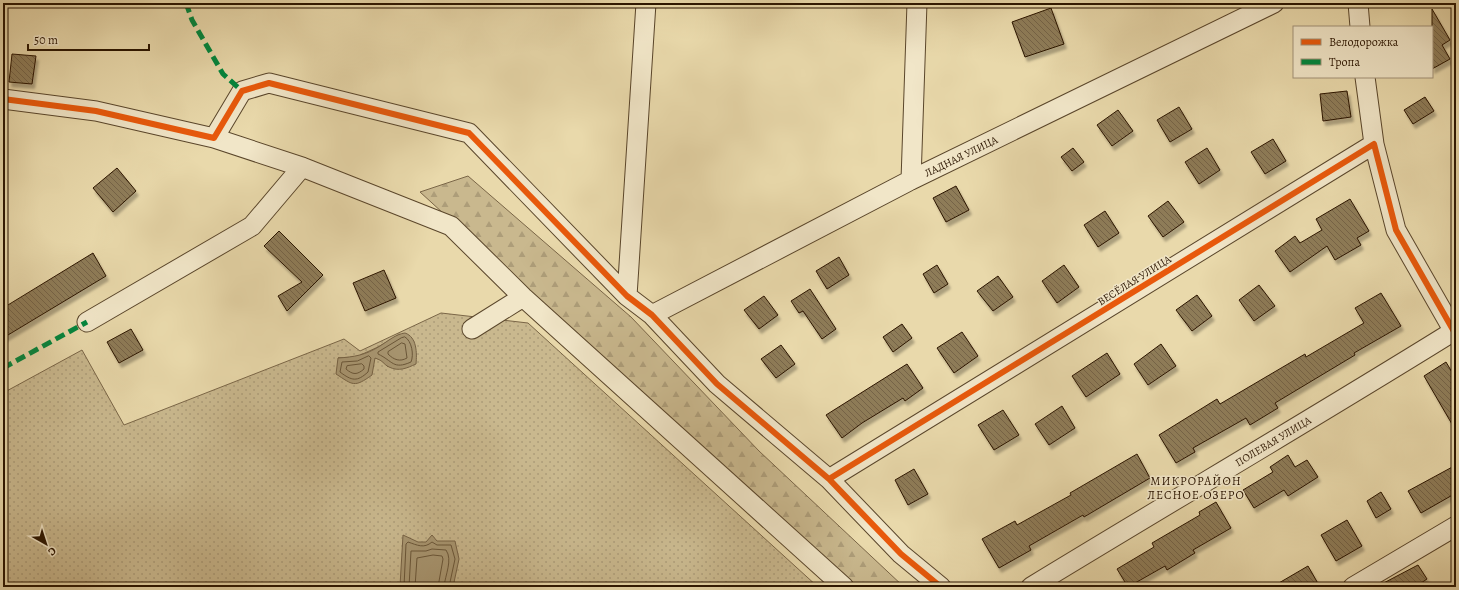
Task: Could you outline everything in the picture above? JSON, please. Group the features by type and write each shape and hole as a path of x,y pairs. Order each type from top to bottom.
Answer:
{"street":[{"path":"627,296 646,3"},
{"path":"911,180 917,3"},
{"name":"ЛАДНАЯ УЛИЦА","path":"652,315 911,180 1274,3"},
{"path":"1358,3 1360,26"},
{"path":"1365,78 1374,144 1396,230 1455,333"},
{"path":"214,138 242,91 269,83 468,133 627,296 652,315 717,384 829,479 901,554 941,587"},
{"path":"3,99 96,111 214,138 302,167 451,226 523,297 844,587"},
{"name":"ВЕСЁЛАЯ УЛИЦА","path":"829,479 1374,144"},
{"path":"87,322 252,226 302,167"},
{"path":"472,329 523,297"},
{"name":"ПОЛЕВАЯ УЛИЦА","path":"1031,587 1180,496 1455,333"},
{"path":"1353,587 1456,526"}],"green space":[{"path":"468,176 631,317 759,451 904,587 852,587 420,192"},
{"path":"441,313 528,323 818,587 3,587 3,393 82,350 124,425 344,339 360,351","holes":["400,334 388,367 382,360 375,358 338,358 356,357 378,347"]}],"water":[{"path":"405,333 412,338 414,342 416,350 416,364 406,368 396,369 389,367 375,358 372,375 361,382 354,384 346,381 336,374 338,358 365,353 375,349 395,336"},
{"path":"403,535 418,542 426,542 432,535 437,541 455,541 459,559 453,587 400,586"}],"building":[{"path":"1051,8 1064,44 1025,57 1012,22"},
{"path":"1432,9 1450,40 1442,45 1450,59 1433,68 1433,26"},
{"path":"12,54 36,56 32,84 9,82"},
{"path":"1347,91 1351,117 1323,121 1320,94"},
{"path":"1425,97 1434,111 1413,124 1404,110"},
{"path":"1179,107 1192,129 1170,142 1157,120"},
{"path":"1118,110 1133,131 1112,146 1097,125"},
{"path":"1273,139 1286,161 1265,174 1251,152"},
{"path":"1073,148 1084,162 1072,171 1061,157"},
{"path":"1207,148 1220,170 1199,184 1185,162"},
{"path":"117,168 136,191 113,212 93,188"},
{"path":"956,186 969,210 946,222 933,198"},
{"path":"1350,199 1369,231 1357,238 1361,245 1335,260 1327,246 1290,272 1275,251 1295,236 1300,243 1322,230 1316,219"},
{"path":"1168,201 1184,222 1163,237 1148,216"},
{"path":"1105,211 1119,233 1098,247 1084,225"},
{"path":"279,231 323,275 287,311 278,296 302,282 264,246"},
{"path":"93,253 106,276 3,338 3,308"},
{"path":"839,257 849,275 827,289 816,271"},
{"path":"937,265 948,284 934,293 923,274"},
{"path":"1064,265 1079,287 1057,303 1042,281"},
{"path":"384,270 396,298 365,311 353,283"},
{"path":"998,276 1013,297 993,311 977,291"},
{"path":"1259,285 1275,306 1254,321 1239,300"},
{"path":"810,289 836,329 822,339 803,311 799,313 791,301"},
{"path":"1381,293 1401,326 1354,353 1355,355 1275,403 1278,408 1250,425 1246,418 1193,448 1195,452 1176,463 1159,435 1217,399 1220,404 1305,354 1306,357 1364,323 1355,308"},
{"path":"1197,295 1212,316 1192,331 1176,310"},
{"path":"764,296 778,315 759,329 744,310"},
{"path":"902,324 912,338 893,352 883,337"},
{"path":"131,329 143,350 119,363 107,342"},
{"path":"962,332 978,356 954,373 937,348"},
{"path":"1161,344 1176,366 1148,385 1134,364"},
{"path":"781,345 795,364 776,378 761,359"},
{"path":"1107,353 1120,374 1086,397 1072,376"},
{"path":"1446,362 1456,379 1456,431 1424,376"},
{"path":"907,364 923,388 905,401 903,398 862,423 842,438 826,415"},
{"path":"1062,406 1075,428 1049,445 1035,424"},
{"path":"1003,410 1019,435 994,450 978,425"},
{"path":"1137,454 1150,478 1084,517 1083,515 1029,546 1031,550 999,568 982,539 1015,521 1017,525 1071,495 1070,493"},
{"path":"1288,455 1295,467 1307,460 1318,477 1288,496 1284,490 1254,508 1243,490 1273,472 1270,467"},
{"path":"1456,465 1456,493 1421,513 1408,491"},
{"path":"914,469 928,494 908,505 895,480"},
{"path":"1381,492 1391,509 1376,518 1367,501"},
{"path":"1216,502 1231,528 1193,550 1195,553 1167,570 1165,566 1128,587 1117,569 1154,547 1152,543 1200,515 1199,512"},
{"path":"1347,520 1362,546 1336,561 1321,535"},
{"path":"1418,565 1427,579 1415,587 1376,587"},
{"path":"1308,566 1320,587 1272,587"}],"marked path":[{"path":"186,3 192,20 223,74 242,91"},
{"path":"3,368 87,322"}],"cycle path":[{"path":"3,99 96,111 214,138 242,91 269,83 469,133 627,296 652,315 717,384 829,479 901,554 941,587"},
{"path":"829,479 1374,144 1396,230 1456,335"}],"district":[{"name":"МИКРОРАЙОН ЛЕСНОЕ ОЗЕРО","path":"1196,488"}]}
